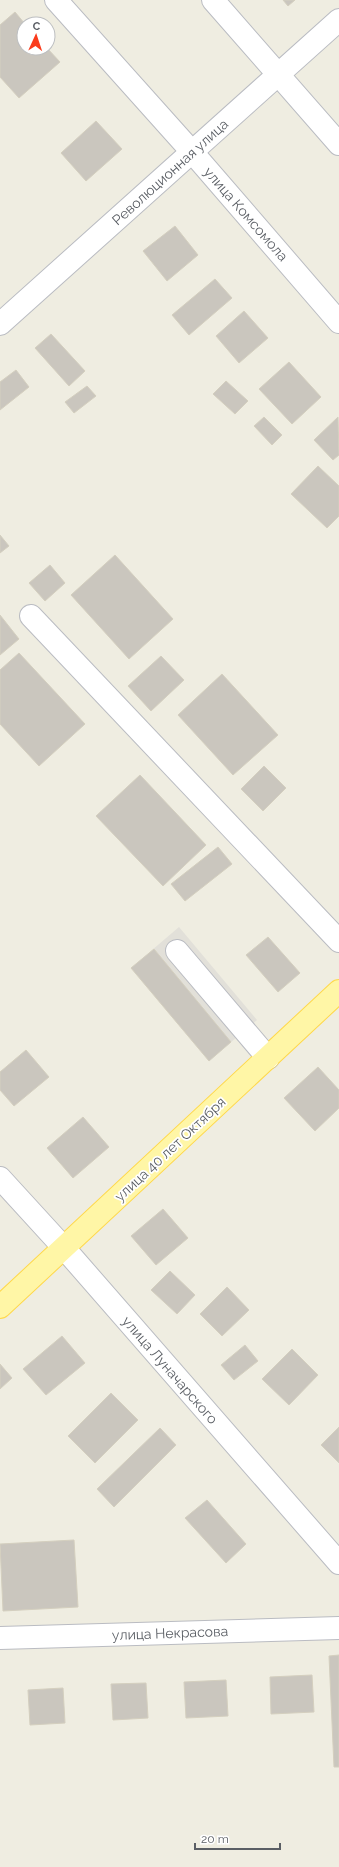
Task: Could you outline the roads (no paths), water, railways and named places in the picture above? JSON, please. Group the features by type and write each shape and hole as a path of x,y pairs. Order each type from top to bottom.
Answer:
{"main road":[{"name":"улица 40 лет Октября","path":"0,1307 339,991"}],"street":[{"name":"улица Комсомола","path":"56,0 193,152 339,322"},
{"path":"213,0 339,144"},
{"name":"Революционная улица","path":"0,324 339,20"},
{"path":"30,616 339,941"},
{"path":"177,950 268,1058"},
{"name":"улица Луначарского","path":"0,1178 64,1248 339,1563"},
{"name":"улица Некрасова","path":"0,1638 339,1628"}]}
